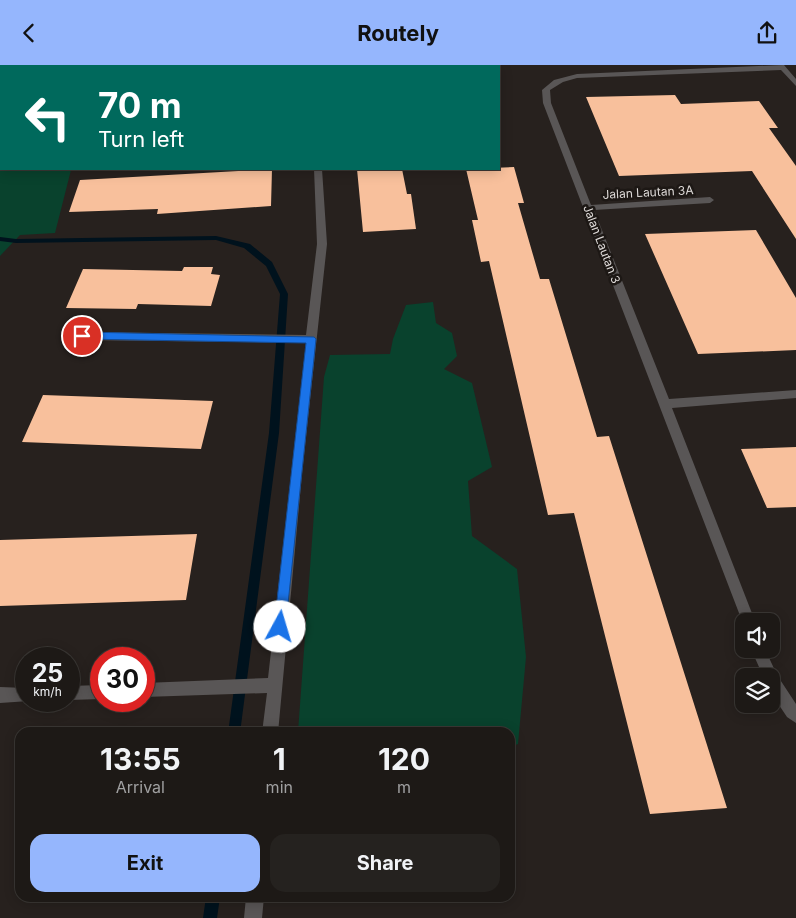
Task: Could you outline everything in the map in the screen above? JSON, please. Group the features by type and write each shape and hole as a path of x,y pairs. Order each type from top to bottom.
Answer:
{"street":[{"path":"781,66 796,85"},
{"name":"Jalan Lautan 3","path":"745,613 547,103 546,90 552,83 564,78 578,76 781,66"},
{"path":"271,727 322,244 318,170"},
{"name":"Jalan Lautan 3A","path":"588,208 710,201"},
{"path":"82,336 311,339"},
{"path":"665,404 796,395"},
{"path":"155,690 275,685"},
{"path":"780,693 796,715"},
{"path":"0,695 15,695"},
{"path":"253,918 254,902"}],"green space":[{"path":"0,170 71,170 55,233 20,235 0,256"},
{"path":"433,302 436,323 452,333 457,356 444,369 472,383 492,467 468,481 472,536 517,569 526,657 518,744 515,745 515,727 298,727 324,377 330,355 390,354 393,339 406,305"}],"building":[{"path":"675,95 681,104 759,101 778,128 769,128 796,166 796,239 752,171 619,176 586,97"},
{"path":"514,167 524,203 518,203 540,279 549,279 597,437 609,436 727,808 650,814 574,513 548,515 489,261 481,262 472,220 478,220 466,170 500,170 500,168"},
{"path":"272,170 271,206 157,214 158,209 69,212 80,180"},
{"path":"357,170 402,170 407,194 411,194 416,229 363,232"},
{"path":"756,230 796,298 796,350 698,354 645,234"},
{"path":"184,267 213,267 211,274 220,275 211,306 138,304 136,309 66,308 83,269 182,271"},
{"path":"43,395 213,401 201,449 22,442"},
{"path":"796,447 796,507 767,508 741,449"},
{"path":"197,534 186,600 0,606 0,540"}],"waterway":[{"path":"0,239 16,241 216,238 247,246 269,264 284,294 274,433 235,727"},
{"path":"210,918 212,902"}],"route":[{"path":"82,336 311,339 280,627"}]}
